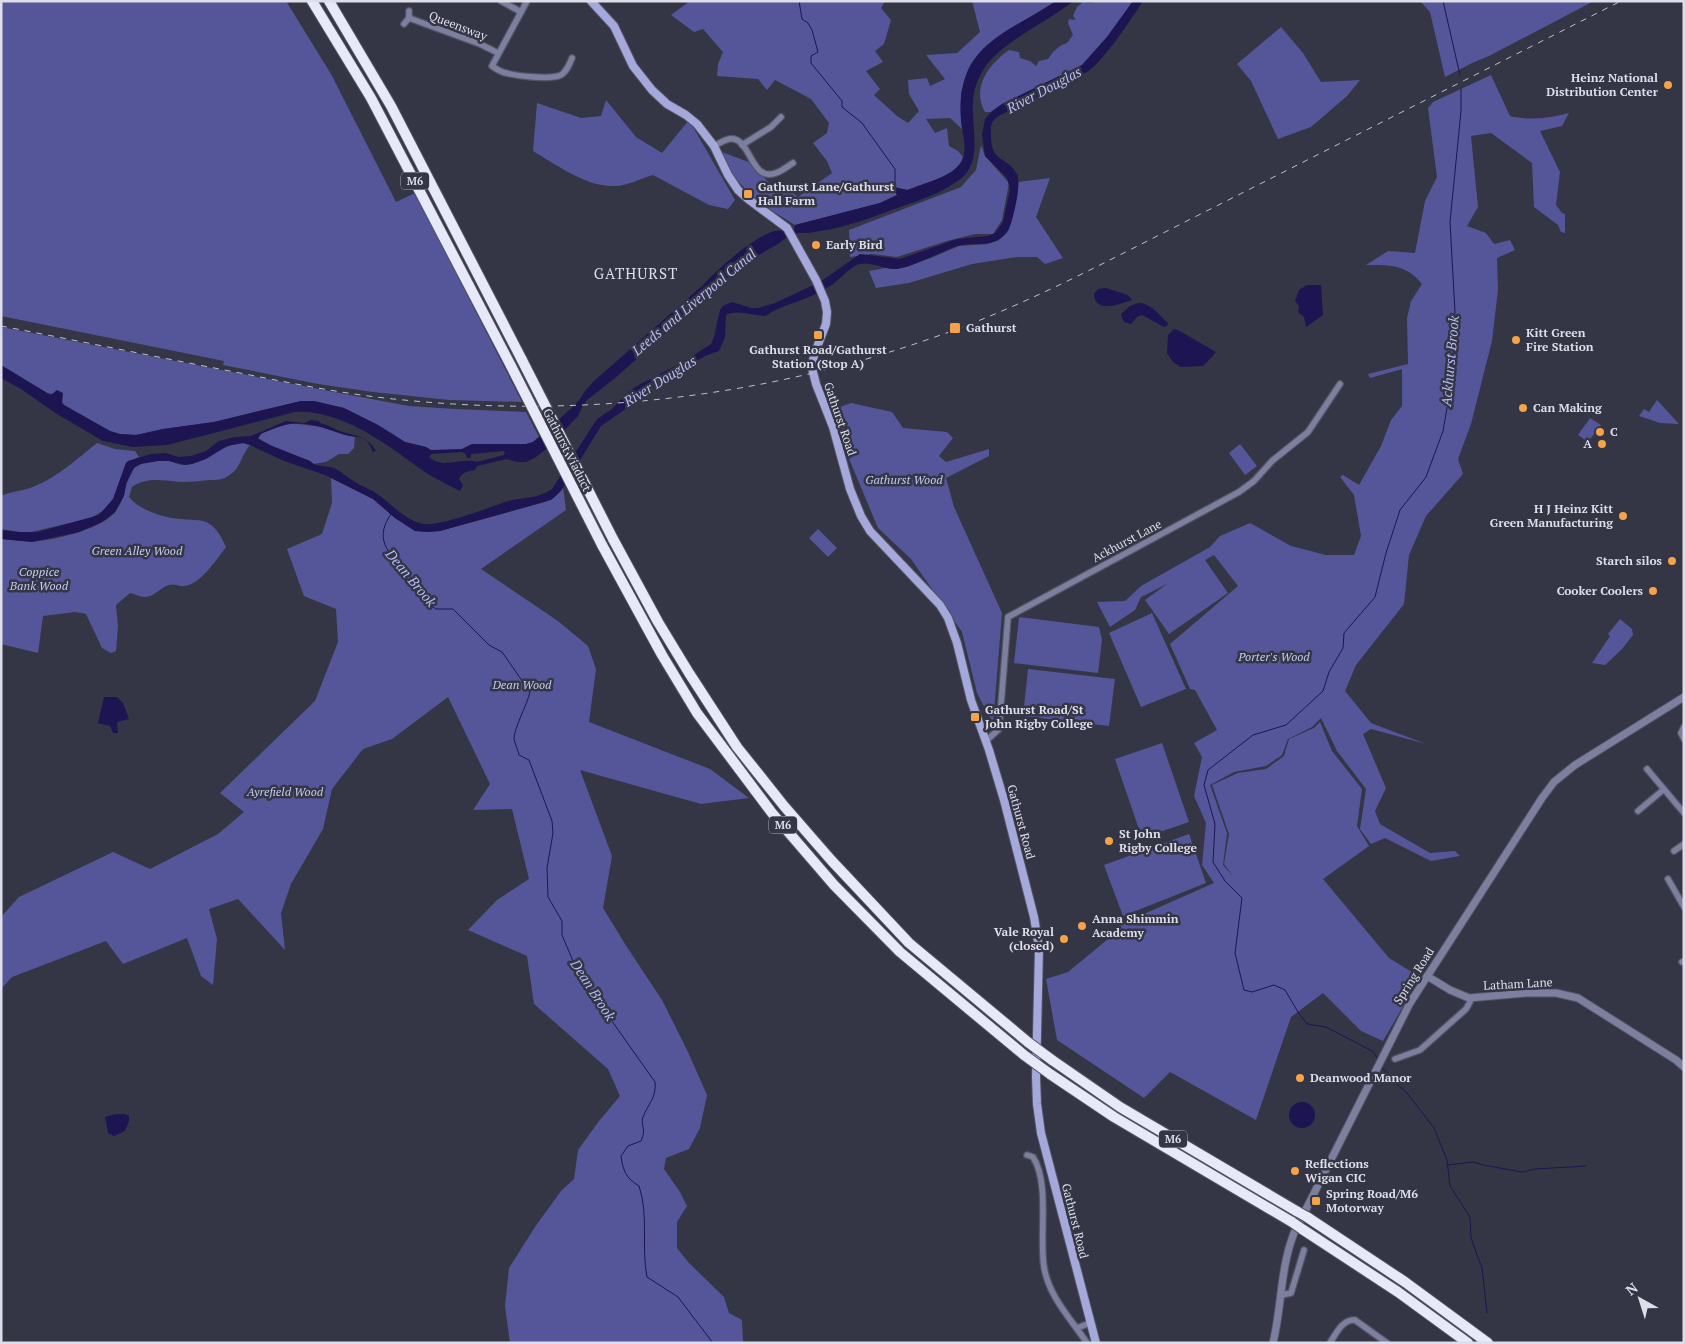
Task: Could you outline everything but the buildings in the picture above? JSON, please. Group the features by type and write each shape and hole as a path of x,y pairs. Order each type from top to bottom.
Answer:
{"highway":[{"name":"Gathurst Viaduct","path":"312,1 380,114 602,545 662,655 697,713 772,813 834,885 900,952 1024,1055 1050,1074 1114,1117 1292,1222 1398,1292 1468,1343"},
{"name":"Gathurst Viaduct","path":"329,1 395,114 612,539 658,622 737,746 784,806 831,860 910,943 1029,1043 1120,1107 1303,1214 1405,1282 1488,1343"}],"main road":[{"path":"591,1 614,26 633,66 652,90 668,104 692,119 714,146"},
{"name":"Gathurst Road","path":"714,146 728,175 738,190 753,204 783,225 816,280 827,307 827,318 814,355 812,368 816,384 837,439 850,489 861,516 875,537 944,611 954,633 971,700 1004,800 1034,917 1039,955 1036,1057 1037,1104 1041,1133 1096,1343"}],"street":[{"path":"501,1 521,12"},
{"path":"526,1 492,66 504,73 552,77 566,71 572,58"},
{"name":"Queensway","path":"404,24 409,15 498,53"},
{"path":"742,145 781,117"},
{"path":"714,146 728,139 736,140 764,174 776,173 793,163"},
{"name":"Ackhurst Lane","path":"986,741 999,729 1008,617 1239,492 1254,481 1272,461 1308,432 1340,384"},
{"name":"Spring Road","path":"1273,1343 1287,1252 1294,1233 1328,1169 1399,1023 1427,976 1554,782 1588,757 1684,697"},
{"path":"1684,728 1681,733 1684,739"},
{"path":"1647,768 1663,790 1684,813"},
{"path":"1638,811 1663,790"},
{"path":"1674,851 1684,844"},
{"path":"1668,879 1684,907"},
{"name":"Latham Lane","path":"1427,976 1450,990 1469,998 1556,992 1578,998 1676,1060 1684,1067"},
{"path":"1395,1060 1420,1050 1466,1009 1469,1005 1469,998"},
{"name":"Gathurst Road","path":"1027,1155 1034,1156 1039,1165 1044,1267 1053,1295 1088,1343"},
{"path":"1281,1295 1291,1293 1304,1250"},
{"path":"1330,1343 1345,1322 1355,1320 1388,1343"},
{"path":"1077,1328 1090,1323"}],"green space":[{"path":"1,1 286,1 331,74 396,202 415,193 522,402 449,400 318,384 223,365 224,361 1,316"},
{"path":"690,1 885,1 881,8 891,20 884,44 875,51 883,62 866,71 880,89 874,95 897,116 908,123 919,111 909,94 908,80 927,78 930,86 945,79 926,55 957,53 980,32 972,1 1056,1 1009,30 983,50 961,92 962,129 950,118 926,119 935,133 947,128 949,146 958,151 963,157 955,169 942,177 907,190 894,187 897,195 880,203 795,225 758,202 734,177 722,152 751,163 770,184 785,186 798,197 832,173 827,161 813,143 827,133 829,123 811,99 775,80 767,90 758,79 717,76 718,64 723,52 703,29 694,32 671,15"},
{"path":"1094,1 1133,1 1107,37 1082,65 1002,104 991,112 985,112 981,103 981,86 984,77 995,62 1009,50 1019,52 1020,58 1030,61 1036,66 1039,61 1048,59 1060,46 1067,43 1073,35 1068,23 1069,19 1076,20 1073,16 1077,7 1083,2 1092,3"},
{"path":"1420,1 1594,1 1445,77 1430,12"},
{"path":"1281,27 1303,53 1321,82 1360,80 1347,96 1311,127 1278,139 1251,81 1237,64"},
{"name":"Porter's Wood","path":"1491,75 1510,116 1540,118 1569,113 1562,126 1540,131 1560,172 1556,205 1565,214 1565,233 1561,232 1558,225 1534,207 1532,163 1491,133 1471,136 1478,207 1467,226 1486,233 1494,244 1510,240 1515,250 1497,258 1498,290 1492,341 1471,424 1458,459 1463,474 1426,516 1409,555 1404,604 1356,665 1345,691 1371,723 1426,744 1371,729 1363,734 1386,788 1375,811 1380,824 1430,853 1455,851 1460,856 1431,861 1385,838 1371,844 1360,829 1366,789 1337,751 1321,718 1312,727 1288,739 1282,755 1266,766 1234,772 1210,785 1227,833 1223,865 1233,876 1224,864 1229,834 1212,785 1238,773 1266,769 1284,756 1289,739 1314,728 1320,722 1332,751 1362,789 1357,826 1369,846 1323,879 1389,958 1420,977 1383,1041 1361,1031 1323,993 1291,1017 1256,1120 1170,1072 1144,1098 1057,1040 1046,979 1068,972 1113,935 1122,932 1119,925 1214,883 1202,865 1206,823 1194,796 1202,757 1194,743 1217,730 1195,690 1190,689 1170,644 1238,586 1214,555 1205,560 1228,593 1169,634 1145,600 1167,584 1141,597 1135,610 1110,627 1097,602 1125,601 1141,586 1210,547 1220,536 1250,523 1291,546 1326,555 1354,555 1361,536 1354,495 1340,477 1343,475 1359,485 1381,446 1391,420 1402,406 1402,369 1370,378 1368,374 1408,364 1407,318 1411,301 1422,284 1416,277 1403,269 1390,266 1366,265 1388,251 1415,253 1425,201 1437,177 1428,108 1433,102"},
{"path":"606,100 636,137 662,153 689,120 735,200 728,209 709,205 653,175 620,186 605,186 594,183 572,174 533,151 537,103 581,118 601,116"},
{"path":"981,145 985,156 1009,183 1002,220 993,234 975,234 897,257 872,254 850,257 849,230 961,187 976,170"},
{"path":"1050,178 1036,217 1063,258 1045,264 1037,257 1017,257 972,264 909,283 876,288 869,271 900,268 959,246 988,244 999,240 1011,222 1018,182"},
{"path":"1,327 409,406 526,412 539,437 533,442 526,444 472,444 462,449 432,451 426,447 405,442 378,425 344,408 314,401 301,401 214,422 136,435 120,434 110,431 64,405 54,394 47,393 1,365"},
{"path":"1657,400 1679,424 1660,423 1639,416 1644,409 1649,412"},
{"name":"Gathurst Wood","path":"851,403 892,412 903,428 947,432 953,438 939,456 946,462 989,449 989,456 946,478 954,507 1002,613 993,724 977,693 962,632 911,559 878,528 842,442 831,410"},
{"path":"1590,418 1601,425 1588,442 1578,435"},
{"path":"290,423 322,427 355,437 354,448 348,454 339,454 326,462 313,464 258,438 262,433"},
{"path":"97,443 115,449 135,451 139,457 126,463 113,499 104,510 91,518 27,533 1,529 1,496 31,488 44,482"},
{"name":"Green Alley Wood","path":"243,443 250,445 236,470 224,478 185,482 150,480 132,487 129,497 139,506 167,517 198,520 208,523 217,530 226,547 208,571 190,585 169,585 148,597 141,597 130,593 116,605 118,626 116,651 111,653 102,648 86,614 75,612 43,616 38,653 1,644 1,539 39,541 80,532 102,523 116,511 123,498 129,474 136,466 145,462 160,460 182,465 192,464 227,447"},
{"path":"1240,444 1257,466 1245,475 1229,453"},
{"name":"Dean Wood","path":"331,478 373,499 395,518 415,531 428,532 440,531 545,502 555,497 563,487 566,510 481,569 558,621 588,646 596,669 589,722 710,769 749,798 701,804 580,770 612,856 603,908 662,1000 707,1095 700,1128 689,1149 666,1158 664,1169 687,1206 677,1222 677,1248 689,1263 724,1297 729,1313 742,1320 744,1343 510,1343 505,1306 509,1268 561,1191 574,1179 578,1150 620,1096 608,1069 534,1004 527,956 468,930 497,900 529,879 512,809 473,810 490,784 448,697 392,739 363,749 332,789 323,829 291,884 281,913 285,950 238,899 209,909 217,939 213,985 201,976 187,938 123,964 106,941 12,977 1,989 1,917 19,897 113,852 150,869 218,834 244,812 220,793 315,701 338,642 336,609 304,596 287,549 322,534 332,503"},
{"path":"818,529 837,548 828,557 809,538"},
{"path":"1152,613 1186,689 1141,707 1109,633"},
{"path":"1019,617 1099,627 1102,640 1098,673 1014,663"},
{"path":"1620,619 1632,629 1633,635 1622,649 1605,665 1592,663 1610,636 1608,634"},
{"path":"1028,669 1115,679 1109,726 1023,716"},
{"path":"1162,743 1189,822 1142,838 1115,759"},
{"path":"1189,834 1206,883 1123,916 1104,865"}],"water":[{"name":"Leeds and Liverpool Canal","path":"1056,1 1073,1 1008,44 987,65 979,79 974,95 974,154 967,173 959,180 931,196 849,225 809,233 798,233 787,237 737,270 614,379 587,400 578,416 536,457 526,462 507,459 477,466 475,470 466,472 460,477 459,479 463,485 460,491 419,468 392,448 361,429 329,416 295,412 167,445 133,447 103,441 1,378 1,365 51,395 57,390 63,393 62,403 64,405 110,431 120,434 136,435 214,422 301,401 314,401 344,408 378,425 405,442 431,450 462,449 472,444 526,444 533,442 573,407 593,382 726,263 762,236 774,231 794,229 795,225 880,203 897,195 894,187 907,190 938,179 956,169 964,154 960,105 962,89 969,67 990,42","holes":["462,452 466,454 467,458 471,458 471,454 505,452 504,455 477,462 440,463 429,457 431,454"]},
{"name":"River Douglas","path":"1133,1 1143,1 1117,39 1094,67 1084,74 1001,115 992,123 991,136 994,151 1013,168 1018,179 1018,193 1013,218 1009,229 1003,237 989,243 961,245 913,265 897,269 865,263 860,264 822,291 765,316 740,313 726,315 725,337 719,351 705,356 638,396 624,410 601,426 561,491 551,500 440,531 415,531 395,518 373,499 325,475 284,461 243,443 227,446 206,459 192,464 185,465 169,461 158,461 141,464 134,468 126,484 124,496 115,512 102,522 79,532 32,542 1,539 1,530 38,532 99,515 113,499 128,461 151,454 166,453 178,457 191,456 206,451 219,441 251,436 286,421 304,423 311,420 319,421 320,423 343,432 360,437 367,440 376,451 373,452 369,443 362,438 347,436 317,426 300,423 270,430 261,434 258,439 316,465 338,470 418,523 432,524 442,522 511,500 536,496 547,492 552,489 597,419 612,409 627,393 637,386 683,362 711,344 720,310 723,306 732,302 751,308 758,308 775,303 820,282 860,254 900,259 957,239 988,236 995,233 1003,222 1010,189 1007,178 985,156 982,134 985,119 1002,104 1082,65 1107,37"},
{"path":"1307,285 1321,285 1323,315 1306,327 1304,317 1298,312 1299,306 1295,301 1299,290"},
{"path":"1106,288 1128,295 1132,300 1109,306 1099,304 1095,300 1094,294 1098,289"},
{"path":"1138,303 1147,305 1154,310 1168,323 1167,326 1164,327 1142,315 1137,317 1131,324 1124,322 1121,314 1130,306"},
{"path":"1174,329 1216,352 1203,366 1181,367 1173,362 1167,353 1168,335"},
{"path":"104,697 117,697 123,703 129,719 117,722 118,733 113,733 110,726 98,723"},
{"path":"1302,1102 1311,1106 1315,1115 1311,1124 1302,1128 1293,1124 1289,1115 1293,1106"},
{"path":"116,1114 129,1116 129,1121 125,1131 114,1136 108,1133 105,1117"}],"waterway":[{"path":"799,1 802,19 808,23 812,30 818,52 811,56 811,63 842,101 842,107 862,123 895,169 895,186"},
{"path":"1443,1 1460,75"},
{"name":"Ackhurst Brook","path":"1377,1058 1374,1052 1326,1027 1307,1024 1285,990 1274,985 1252,992 1244,990 1235,953 1242,898 1225,881 1213,862 1215,824 1204,785 1208,770 1253,735 1286,725 1323,691 1329,672 1343,648 1344,633 1375,597 1386,553 1400,510 1426,477 1443,431 1452,379 1455,312 1450,222 1461,111 1461,89"},
{"name":"Dean Brook","path":"391,514 385,524 384,541 391,555 410,577 424,599 436,609 453,609 489,645 502,652 530,692 514,739 519,755 529,760 552,821 553,833 547,868 548,897 562,921 562,935 578,973 655,1082 655,1092 643,1117 641,1141 628,1146 621,1156 626,1174 639,1186 642,1197 647,1277 678,1297 713,1343"},
{"name":"Ackhurst Brook","path":"1382,1067 1392,1080 1407,1093 1434,1128 1447,1160 1450,1186 1470,1217 1471,1238 1482,1268 1487,1313"},
{"path":"1447,1165 1474,1162 1522,1172 1535,1169 1586,1166"}],"railway":[{"path":"1,326 319,388 404,400 471,405 606,404 673,398 740,388 806,375 871,358 935,337 1020,303 1102,264 1621,1"}],"place":[{"name":"Heinz National Distribution Center","path":"1668,85"},
{"name":"Gathurst Lane/Gathurst Hall Farm","path":"748,194"},
{"name":"Early Bird","path":"816,245"},
{"name":"Gathurst","path":"955,328"},
{"name":"Gathurst Road/Gathurst Station (Stop A)","path":"818,335"},
{"name":"Kitt Green Fire Station","path":"1516,340"},
{"name":"Can Making","path":"1523,408"},
{"name":"C","path":"1600,432"},
{"name":"A","path":"1602,444"},
{"name":"H J Heinz Kitt Green Manufacturing","path":"1623,516"},
{"name":"Starch silos","path":"1672,561"},
{"name":"Cooker Coolers","path":"1653,591"},
{"name":"Gathurst Road/St John Rigby College","path":"975,717"},
{"name":"St John Rigby College","path":"1109,841"},
{"name":"Anna Shimmin Academy","path":"1082,926"},
{"name":"Vale Royal (closed)","path":"1064,939"},
{"name":"Deanwood Manor","path":"1300,1078"},
{"name":"Reflections Wigan CIC","path":"1295,1171"},
{"name":"Spring Road/M6 Motorway","path":"1316,1201"}],"district":[{"name":"GATHURST","path":"636,274"}],"park label":[{"name":"Coppice Bank Wood","path":"39,579"},
{"name":"Ayrefield Wood","path":"285,792"}]}
